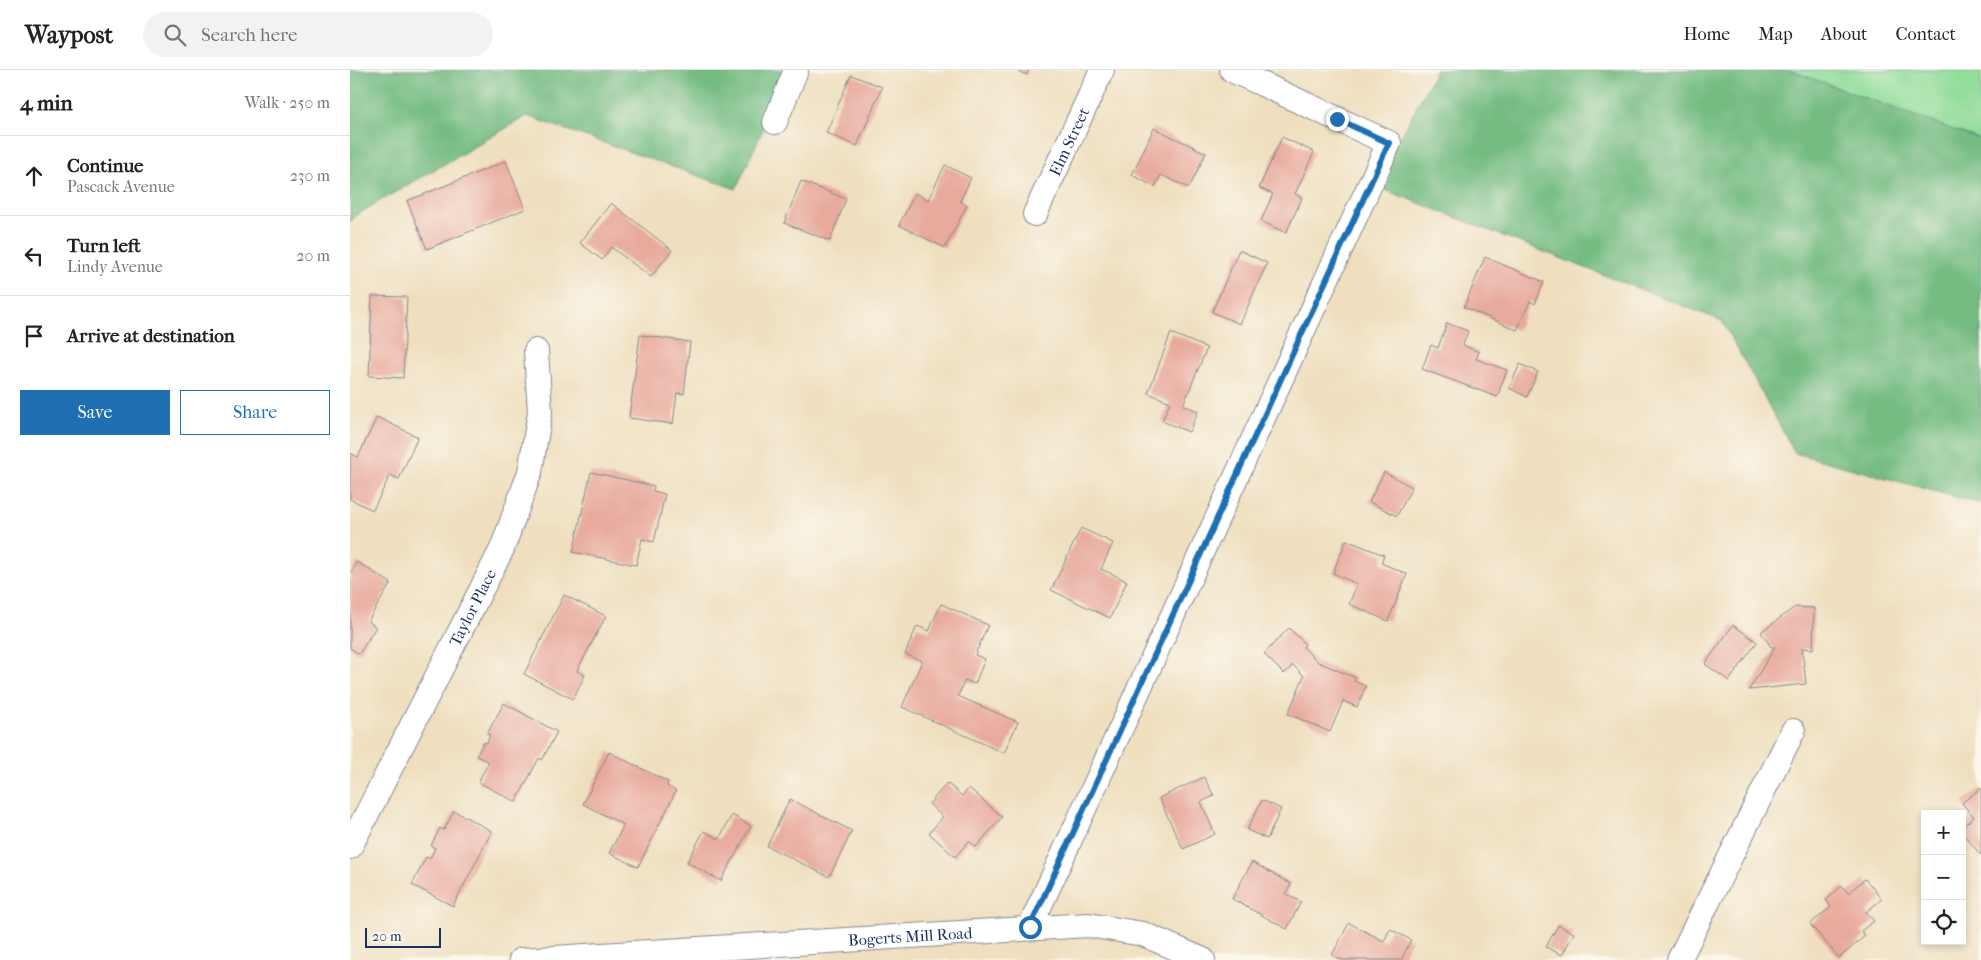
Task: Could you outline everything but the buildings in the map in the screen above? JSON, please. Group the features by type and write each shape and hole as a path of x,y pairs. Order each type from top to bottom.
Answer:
{"street":[{"path":"775,122 796,70"},
{"name":"Elm Street","path":"1035,214 1102,70"},
{"path":"1030,927 1389,143 1232,70"},
{"name":"Taylor Place","path":"350,847 502,549 530,472 540,412 536,351"},
{"path":"1679,960 1793,731"},
{"name":"Bogerts Mill Road","path":"521,960 1030,927 1088,925 1143,934 1203,960"}],"green space":[{"path":"350,70 790,70 736,189 527,116 356,215 350,222"},
{"path":"1436,70 1789,70 1981,140 1981,504 1795,453 1722,321 1375,186"},
{"path":"1789,70 1981,70 1981,140"}],"route":[{"path":"1030,927 1389,143 1337,119"}]}
